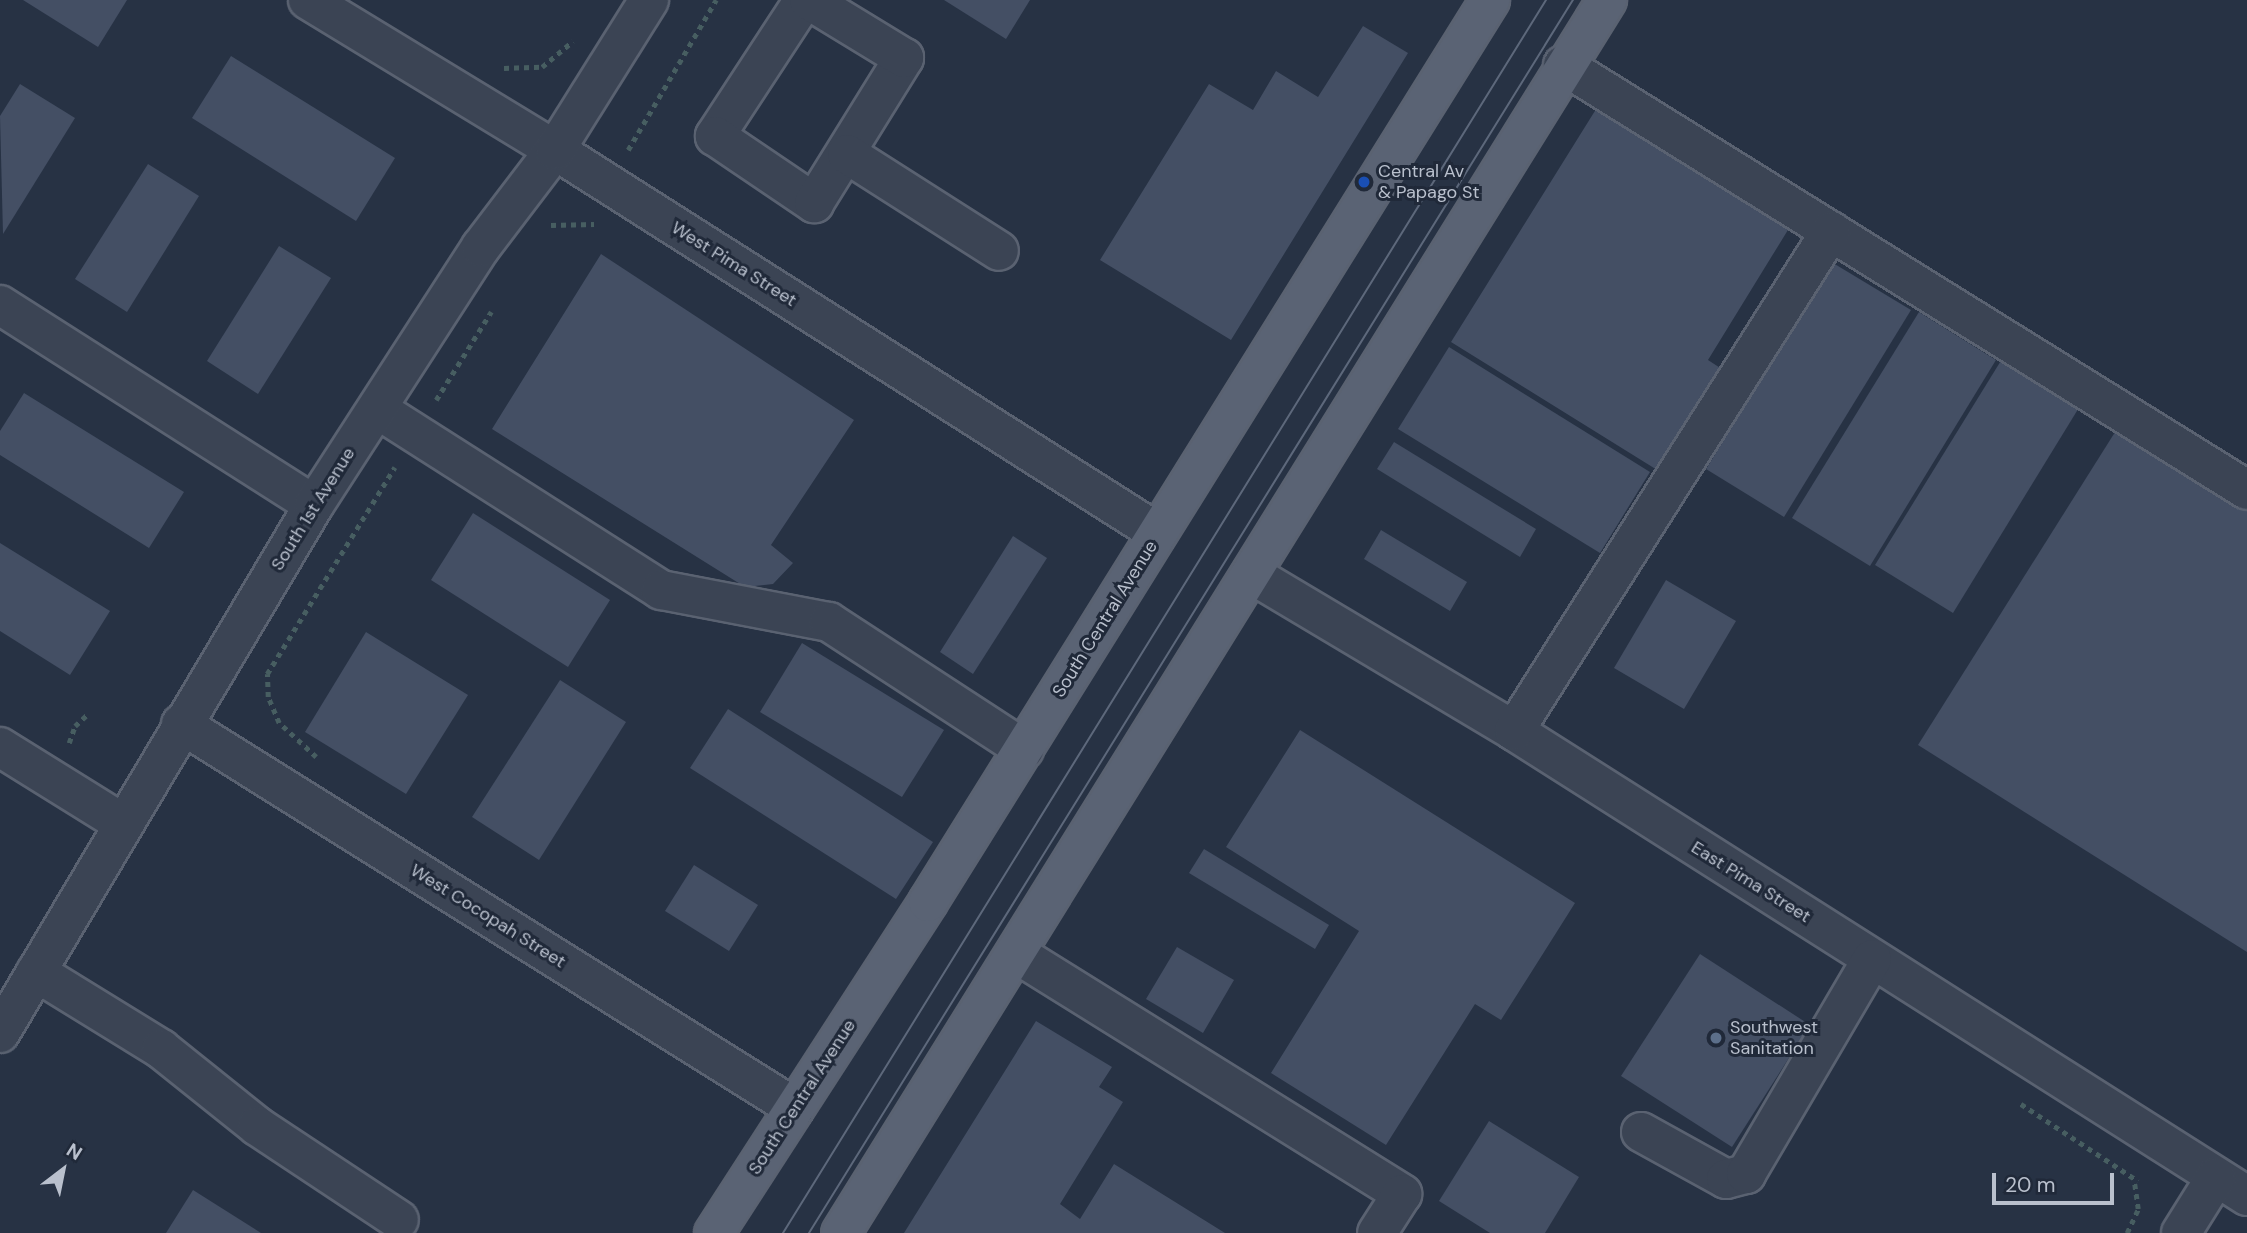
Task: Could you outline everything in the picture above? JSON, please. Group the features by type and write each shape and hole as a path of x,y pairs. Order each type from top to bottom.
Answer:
{"main road":[{"name":"South Central Avenue","path":"714,1233 1024,749 1490,0"},
{"path":"841,1233 1017,954 1563,65 1607,0"}],"street":[{"name":"West Pima Street","path":"308,0 555,150 1158,533"},
{"name":"South 1st Avenue","path":"0,1033 122,823 314,505 481,247 555,150 649,0"},
{"path":"804,0 715,136 814,203 847,154 904,58 809,0"},
{"path":"1563,65 2247,490"},
{"path":"847,154 999,251"},
{"path":"1514,731 1831,231"},
{"path":"0,304 314,505"},
{"path":"377,409 661,590 829,622 1024,749"},
{"name":"East Pima Street","path":"1251,574 1514,731 2232,1187"},
{"name":"West Cocopah Street","path":"181,724 794,1108"},
{"path":"0,747 122,823"},
{"path":"1017,954 1402,1194 1377,1233"},
{"path":"1641,1132 1726,1179 1745,1174 1872,959"},
{"path":"36,972 161,1049 257,1126 399,1220"},
{"path":"2181,1233 2232,1187"}],"path":[{"path":"497,65 518,71 542,67 576,37"},
{"path":"559,213 559,223"},
{"path":"66,788 62,761 75,726 88,714"},
{"path":"2127,1233 2140,1197 2134,1179"}],"building":[{"path":"23,0 127,0 98,47"},
{"path":"944,0 1030,0 1006,39"},
{"path":"1363,26 1408,53 1231,340 1100,260 1209,84 1253,110 1276,71 1318,97"},
{"path":"231,56 395,158 356,221 192,118"},
{"path":"20,84 75,118 3,234 0,116"},
{"path":"1598,106 1791,225 1708,360 1731,375 1662,473 1451,342"},
{"path":"148,164 199,196 127,312 75,279"},
{"path":"279,246 331,278 258,394 207,361"},
{"path":"601,254 854,420 771,545 793,563 773,584 745,587 492,429"},
{"path":"1833,263 1911,310 1784,517 1706,469"},
{"path":"1919,312 1996,360 1870,566 1792,518"},
{"path":"1449,347 1650,472 1600,553 1398,429"},
{"path":"2002,359 2080,406 1953,613 1875,565"},
{"path":"24,393 184,492 149,548 0,455 0,431"},
{"path":"2117,429 2247,510 2247,952 1918,745"},
{"path":"1394,442 1536,529 1520,557 1377,469"},
{"path":"473,513 610,600 568,667 431,580"},
{"path":"1381,530 1467,582 1450,611 1364,559"},
{"path":"1013,536 1047,558 973,674 940,652"},
{"path":"0,543 110,611 70,675 0,631"},
{"path":"1666,580 1736,621 1684,709 1614,668"},
{"path":"366,632 468,695 406,794 305,732"},
{"path":"802,643 944,730 902,797 760,712"},
{"path":"560,680 626,722 539,860 472,817"},
{"path":"728,709 933,842 896,899 690,768"},
{"path":"1300,730 1575,903 1501,1020 1475,1004 1386,1145 1271,1073 1359,931 1226,847"},
{"path":"1204,849 1329,925 1315,949 1189,873"},
{"path":"694,865 758,905 729,951 665,911"},
{"path":"1177,947 1234,980 1203,1033 1146,999"},
{"path":"1700,954 1810,1025 1732,1147 1621,1076"},
{"path":"1036,1021 1112,1067 1099,1087 1123,1102 1060,1204 1080,1219 1114,1164 1225,1233 904,1233"},
{"path":"1489,1121 1579,1177 1545,1233 1490,1233 1439,1201"},
{"path":"193,1190 261,1233 166,1233"}],"tram line":[{"path":"783,1233 1546,0"},
{"path":"809,1233 1573,0"}],"place":[{"name":"Central Av & Papago St","path":"1364,182"},
{"name":"Southwest Sanitation","path":"1716,1038"}]}
